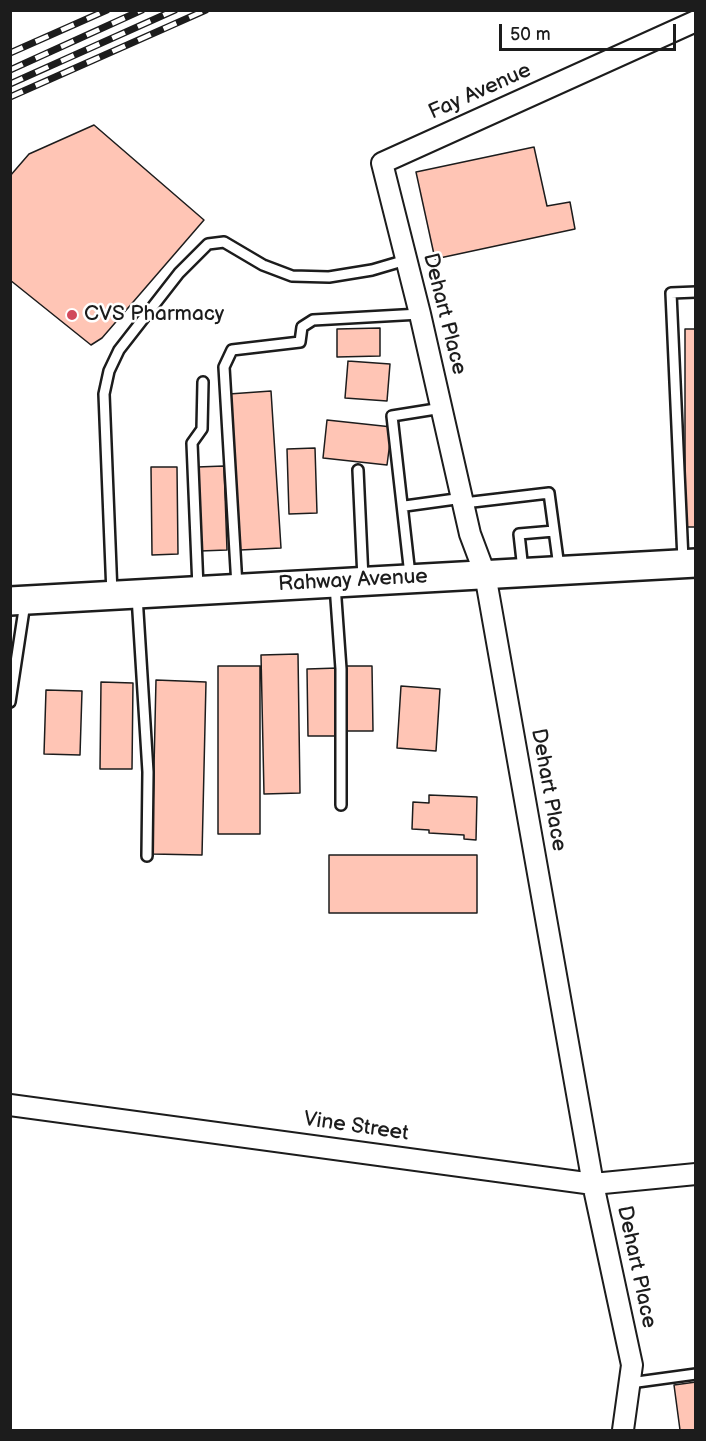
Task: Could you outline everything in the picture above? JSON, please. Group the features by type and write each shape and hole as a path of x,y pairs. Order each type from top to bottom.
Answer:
{"main road":[{"name":"Rahway Avenue","path":"18,601 689,563"}],"street":[{"name":"Fay Avenue","path":"382,163 696,21"},
{"name":"Dehart Place","path":"382,163 420,314 470,534 485,574 593,1184 632,1365 622,1431"},
{"name":"Vine Street","path":"10,1105 593,1184 696,1174"}],"lane":[{"path":"147,856 148,772 124,594 105,387 109,371 119,350 179,273 208,244 224,242 263,265 292,276 329,277 372,270 406,260"},
{"path":"689,563 671,293 696,292"},
{"path":"237,588 224,367 232,350 300,342 302,327 313,320 420,314"},
{"path":"198,590 192,443 202,429 203,382"},
{"path":"411,578 405,506 392,416 442,408"},
{"path":"358,470 363,581"},
{"path":"405,506 549,493 560,570"},
{"path":"523,572 519,534 554,531"},
{"path":"334,582 341,669 341,806"},
{"path":"10,702 18,601"},
{"path":"630,1383 696,1374"}],"building":[{"path":"94,125 204,220 102,338 91,345 10,280 10,176 29,154"},
{"path":"534,147 547,206 570,202 575,229 435,259 416,172"},
{"path":"380,328 380,356 337,357 337,329"},
{"path":"685,329 696,329 696,527 685,527"},
{"path":"348,361 390,364 387,401 345,398"},
{"path":"271,391 281,548 240,550 229,394"},
{"path":"327,420 392,427 387,465 323,458"},
{"path":"315,448 317,513 289,514 287,449"},
{"path":"224,466 227,550 200,551 197,467"},
{"path":"151,467 177,467 178,554 152,555"},
{"path":"298,654 300,793 264,794 261,655"},
{"path":"218,666 260,666 260,834 218,834"},
{"path":"346,666 372,666 373,731 346,731"},
{"path":"338,668 339,736 308,736 307,669"},
{"path":"156,680 206,682 202,855 152,854"},
{"path":"101,682 133,683 132,769 100,769"},
{"path":"401,686 440,689 436,751 397,748"},
{"path":"46,690 82,691 80,755 44,754"},
{"path":"429,795 477,797 476,840 464,839 464,835 429,833 429,830 412,829 413,802 429,803"},
{"path":"329,855 477,855 477,913 329,913"},
{"path":"696,1382 696,1430 680,1430 674,1385"}],"railway":[{"path":"10,53 107,10"},
{"path":"10,70 142,10"},
{"path":"10,84 175,10"},
{"path":"10,97 206,10"}],"place":[{"name":"CVS Pharmacy","path":"72,315"}]}
